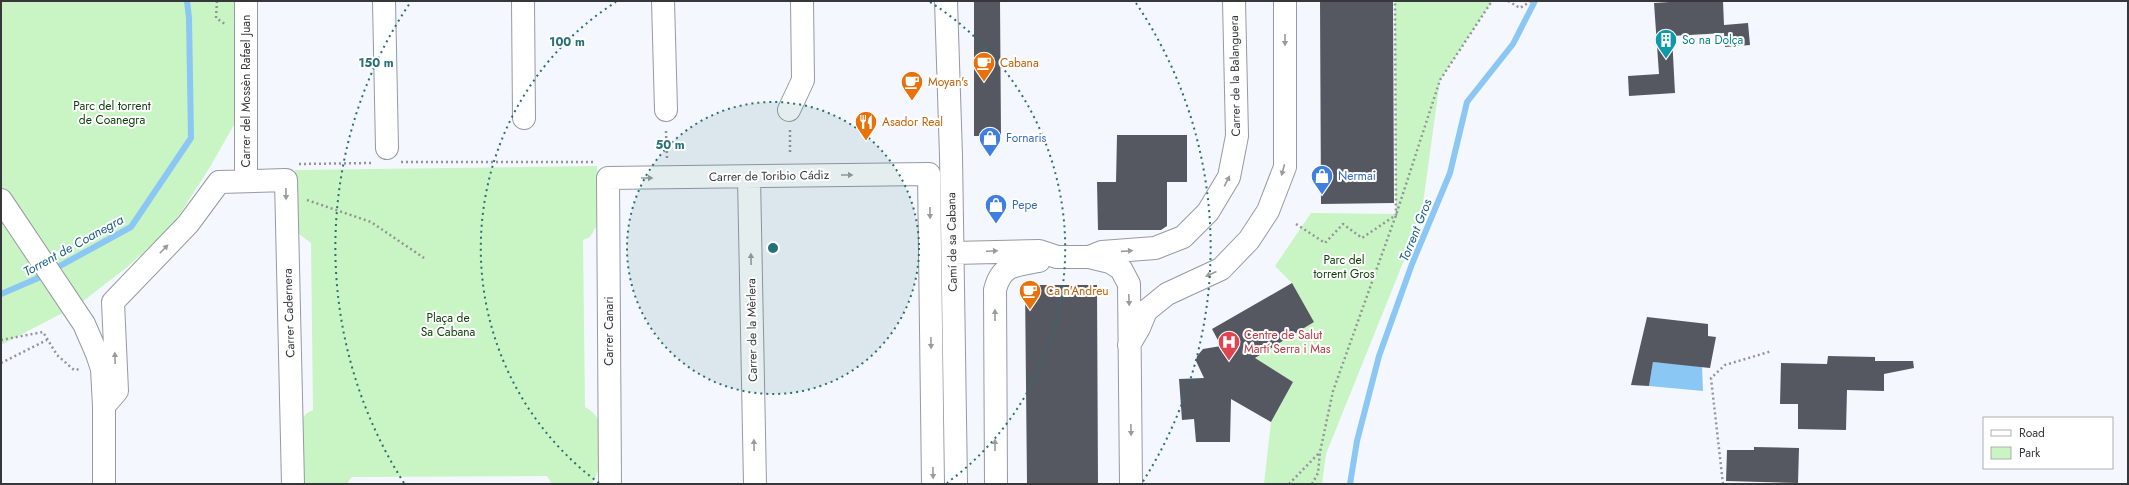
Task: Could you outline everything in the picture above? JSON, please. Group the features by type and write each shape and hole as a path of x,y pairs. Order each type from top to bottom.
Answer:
{"street":[{"name":"Carrer del Mossèn Rafael Juan","path":"246,1 246,180"},
{"path":"384,1 385,158"},
{"path":"523,1 524,118"},
{"path":"663,1 666,110"},
{"path":"790,110 803,80 802,1"},
{"name":"Camí de sa Cabana","path":"946,1 953,253 956,484"},
{"name":"Carrer de la Balanguera","path":"1089,257 1102,252 1155,248 1183,237 1208,212 1229,177 1237,136 1234,1"},
{"path":"1129,345 1139,328 1146,311 1167,294 1222,269 1249,240 1268,210 1285,167 1285,1"},
{"name":"Carrer de Toribio Cádiz","path":"608,178 929,174 933,484"},
{"name":"Carrer de la Mèrlera","path":"749,177 755,484"},
{"name":"Carrer Canari","path":"608,178 610,484"},
{"name":"Carrer Cadernera","path":"246,180 286,180 293,484"},
{"path":"104,406 117,391 113,302 188,224 219,182 246,180"},
{"path":"1,200 88,331 97,354 102,369 104,406 104,484"},
{"path":"953,253 1039,251 1057,257"},
{"path":"996,484 995,290 998,278 1010,266 1057,257 1089,257 1110,262 1121,269 1129,284 1131,484"}],"path":[{"path":"1395,1 1396,214"},
{"path":"1312,484 1318,473 1320,452 1333,391 1396,214 1440,80 1492,1"},
{"path":"1508,1 1520,8 1531,1"},
{"path":"666,110 668,178"},
{"path":"790,110 791,175"},
{"path":"292,164 385,158 604,162 608,178"},
{"path":"286,193 370,222 424,258"},
{"path":"1296,224 1325,243 1343,224 1362,238 1396,214"},
{"path":"1,340 43,332 57,355 74,370 82,369"},
{"path":"1,363 47,340"},
{"path":"1723,484 1711,378 1725,365 1772,351"},
{"path":"1289,484 1320,452"}],"green space":[{"name":"Parc del torrent de Coanegra","path":"1,1 235,1 239,116 210,167 171,228 126,268 78,305 1,345"},
{"name":"Parc del torrent Gros","path":"1395,1 1492,1 1440,80 1421,218 1326,454 1322,484 1264,484 1271,422 1293,382 1255,359 1314,322 1292,283 1275,266 1311,213 1396,214"},
{"name":"Plaça de Sa Cabana","path":"597,166 596,227 590,237 583,240 585,407 593,412 597,418 600,434 599,464 595,479 591,484 552,484 547,476 352,477 347,484 303,484 300,421 307,413 313,410 311,243 299,234 296,227 295,170"}],"water":[{"path":"1653,362 1702,366 1703,391 1649,386"}],"building":[{"path":"974,1 1000,1 1001,136 974,136"},
{"path":"1320,1 1393,1 1394,203 1321,204"},
{"name":"So na Dolça","path":"1723,1 1724,25 1748,23 1750,45 1725,47 1724,33 1672,36 1675,93 1629,96 1628,76 1659,74 1654,3"},
{"path":"1117,135 1187,135 1187,182 1167,182 1167,226 1161,230 1098,230 1097,182 1116,182"},
{"name":"Centre de Salut Martí Serra i Mas","path":"1292,283 1314,322 1255,358 1293,382 1271,422 1231,399 1230,442 1196,442 1194,419 1182,420 1179,379 1204,378 1196,361 1197,356 1203,349 1221,346 1212,329"},
{"path":"1025,285 1097,285 1098,484 1027,484"},
{"path":"1647,317 1708,324 1708,336 1716,337 1710,368 1653,362 1649,386 1631,385"},
{"path":"1828,356 1875,357 1875,361 1913,361 1914,368 1884,374 1884,391 1847,390 1846,430 1798,429 1798,404 1780,404 1781,363 1827,364"},
{"path":"1754,447 1799,448 1798,483 1726,481 1727,450 1754,450"}],"waterway":[{"name":"Torrent de Coanegra","path":"1,294 36,279 131,227 191,138 189,18 187,1"},
{"name":"Torrent Gros","path":"1350,484 1357,441 1379,356 1412,264 1450,173 1467,102 1513,44 1535,1"}],"place":[{"name":"So na Dolça","path":"1666,60"},
{"name":"Cabana","path":"984,82"},
{"name":"Moyan's","path":"912,102"},
{"name":"Asador Real","path":"866,142"},
{"name":"Fornaris","path":"990,158"},
{"name":"Nermai","path":"1322,196"},
{"name":"Pepe","path":"996,224"},
{"name":"Ca n'Andreu","path":"1030,310"},
{"name":"Centre de Salut Martí Serra i Mas","path":"1229,362"}]}
